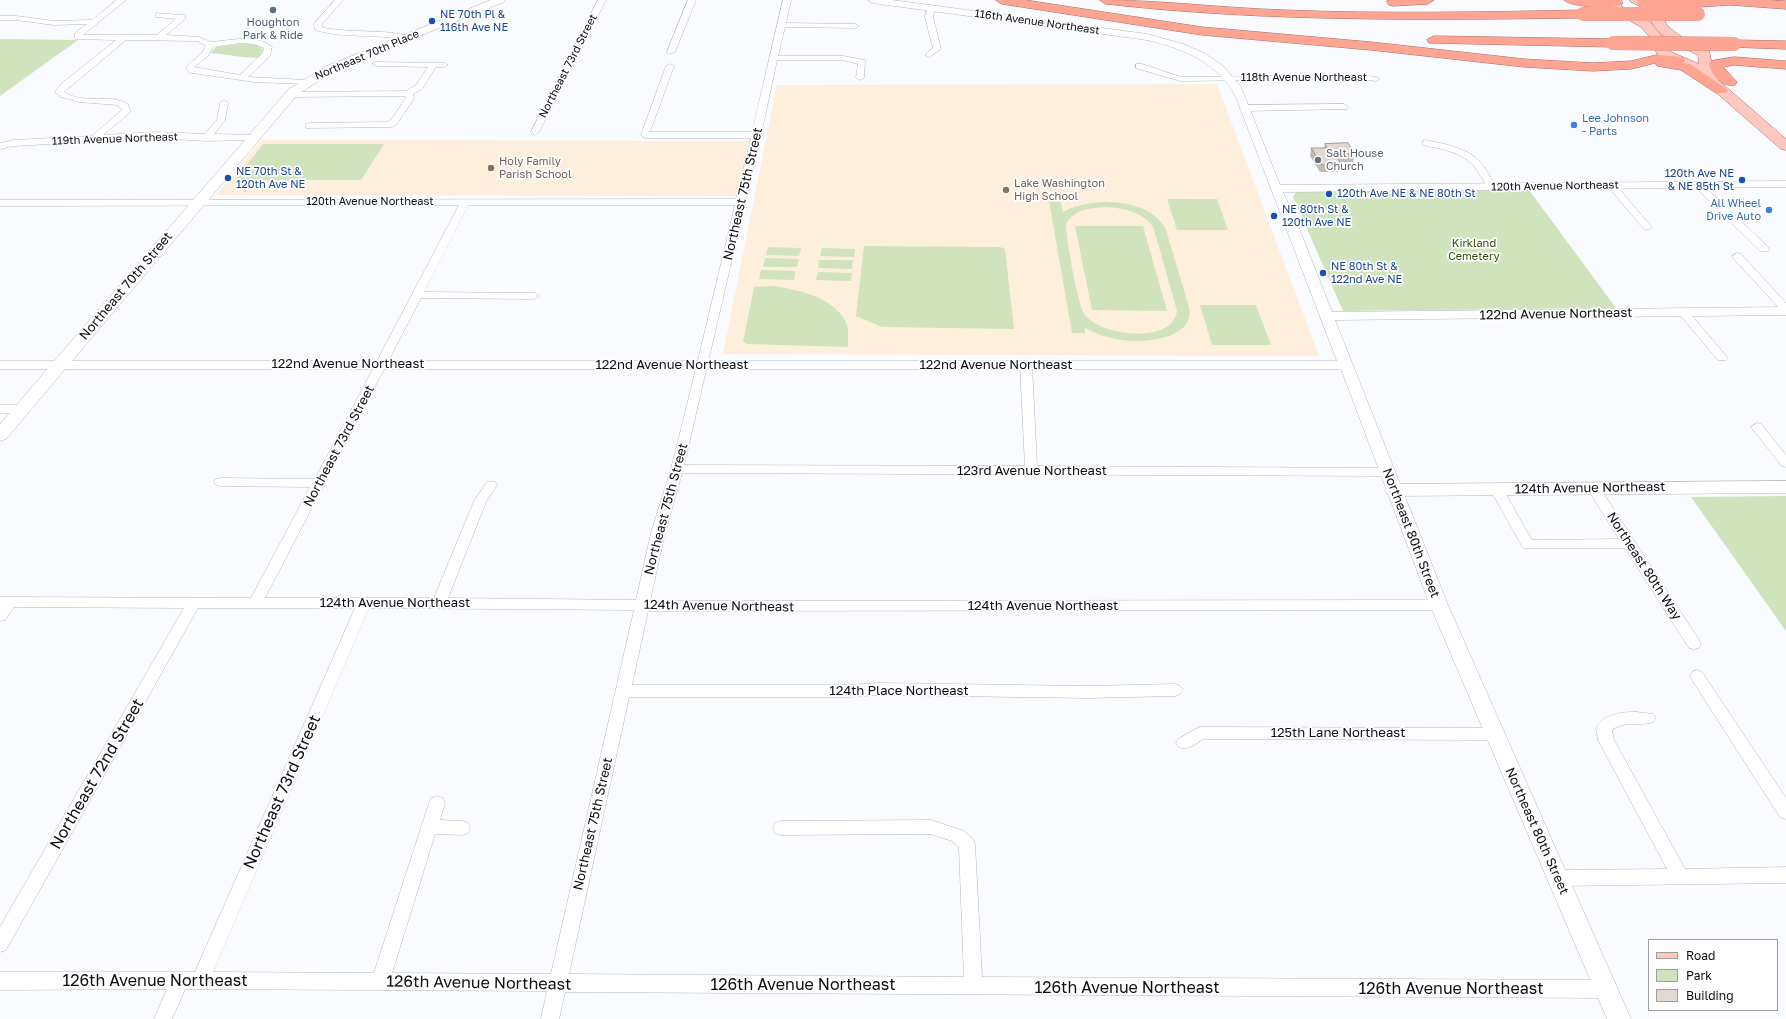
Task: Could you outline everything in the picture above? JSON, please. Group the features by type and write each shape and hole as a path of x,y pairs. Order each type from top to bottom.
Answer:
{"highway":[{"path":"1002,0 1067,12 1202,31 1363,45 1494,60 1593,67 1625,65 1656,59 1678,60"},
{"path":"1007,0 1245,27 1438,40 1786,45"},
{"path":"1106,0 1152,6 1269,14 1371,16 1713,14"},
{"path":"1143,0 1199,5 1258,7 1302,7 1428,0"},
{"path":"1570,0 1593,2 1604,0"},
{"path":"1570,0 1599,4 1616,2"},
{"path":"1640,1 1668,5 1730,1 1786,4"},
{"path":"1764,16 1786,17"},
{"path":"1704,59 1721,59 1786,65"},
{"path":"1726,86 1715,66 1724,62 1740,61"},
{"path":"1645,62 1671,63 1685,67 1726,86"}],"main road":[{"path":"470,12 479,4 477,0"},
{"name":"Northeast 70th Place","path":"252,138 291,94 306,82 331,68 500,0"},
{"path":"1786,134 1756,108 1726,86 1695,67 1664,54 1661,50 1661,42 1651,30 1638,19 1617,9 1615,7 1616,2 1640,1 1656,10 1657,20 1666,31 1684,44 1704,53 1706,56 1704,59 1708,68 1726,86 1736,103 1786,146"},
{"path":"1678,60 1704,59"},
{"path":"1736,103 1747,107 1786,140"},
{"name":"Northeast 70th Street","path":"0,435 252,138"},
{"name":"124th Avenue Northeast","path":"1394,490 1786,487"}],"street":[{"path":"122,0 92,22 78,35 78,37 191,38 199,39 210,45 246,41 263,44 268,47 267,54 242,78"},
{"path":"339,0 318,24 318,28 340,33 385,34 405,38"},
{"name":"Northeast 73rd Street","path":"535,132 602,0"},
{"path":"671,52 692,0"},
{"name":"Northeast 75th Street","path":"550,1019 556,984 623,691 641,605 658,533 677,469 757,135 787,0"},
{"name":"116th Avenue Northeast","path":"872,0 1147,37 1172,44 1199,55"},
{"path":"929,55 937,49 929,17 931,8"},
{"path":"159,15 182,16 159,38"},
{"path":"0,18 16,18 54,23 92,22"},
{"path":"781,25 855,26"},
{"path":"95,138 126,111 125,106 120,103 74,99 64,96 59,92 64,86 122,38"},
{"path":"210,45 205,54 190,67 193,71 242,78 306,82"},
{"name":"Northeast 80th Street","path":"1199,55 1219,67 1231,79 1245,108 1438,605 1619,1019"},
{"path":"774,58 843,58 862,62 860,78"},
{"path":"377,64 444,66"},
{"path":"291,94 408,93 419,87 434,65"},
{"path":"670,66 645,135 757,135"},
{"name":"118th Avenue Northeast","path":"1139,66 1180,79 1360,76 1376,79"},
{"path":"318,115 307,128 389,125 394,122 410,98 408,93"},
{"path":"206,138 220,120 223,113 224,103"},
{"path":"1245,108 1344,108"},
{"name":"119th Avenue Northeast","path":"1,145 156,135 206,138 252,138"},
{"path":"1426,143 1454,150 1467,156 1475,163 1492,187"},
{"name":"120th Avenue Northeast","path":"1276,190 1786,184"},
{"path":"1698,185 1764,249"},
{"path":"1612,186 1647,227"},
{"name":"120th Avenue Northeast","path":"0,204 198,202 740,202"},
{"name":"Northeast 73rd Street","path":"255,603 382,364 465,202"},
{"path":"1737,256 1786,310"},
{"path":"417,295 534,296"},
{"name":"122nd Avenue Northeast","path":"1326,316 1684,313 1786,310"},
{"path":"1684,313 1722,358"},
{"name":"122nd Avenue Northeast","path":"0,365 1345,365"},
{"path":"1026,365 1031,471"},
{"path":"0,409 22,409"},
{"path":"1757,426 1786,463"},
{"name":"123rd Avenue Northeast","path":"677,469 1387,472"},
{"path":"220,482 318,483"},
{"path":"439,604 480,501 491,485"},
{"name":"Northeast 80th Way","path":"1593,488 1694,644"},
{"path":"1496,489 1528,545 1628,543"},
{"path":"0,616 5,602"},
{"name":"124th Avenue Northeast","path":"5,602 641,605 658,607 1438,605"},
{"name":"Northeast 72nd Street","path":"0,944 194,603"},
{"name":"Northeast 73rd Street","path":"200,980 364,603"},
{"path":"1697,676 1786,812"},
{"name":"124th Place Northeast","path":"623,691 846,691 880,689 1088,692 1174,690"},
{"path":"1648,718 1621,718 1609,722 1604,728 1606,740 1679,875"},
{"name":"125th Lane Northeast","path":"1184,743 1200,733 1494,734"},
{"path":"380,982 437,803"},
{"path":"430,827 462,828"},
{"path":"781,828 932,827 958,836 967,844 973,986"},
{"path":"1557,878 1679,875 1786,875"},
{"path":"163,1019 180,980"},
{"name":"126th Avenue Northeast","path":"0,981 200,980 556,984 1606,989"}],"shaded area":[{"name":"Lake Washington High School","path":"1217,84 1319,356 723,354 777,85"},
{"name":"Holy Family Parish School","path":"261,140 750,141 736,196 216,195"}],"green space":[{"path":"0,39 78,40 0,96"},
{"path":"240,44 256,45 263,50 259,58 210,53 217,46"},
{"path":"263,144 384,144 361,180 235,180"},
{"name":"Kirkland Cemetery","path":"1529,190 1616,308 1343,311 1293,197 1296,192"},
{"path":"1167,199 1217,199 1228,230 1177,230"},
{"path":"1049,201 1061,202 1063,212 1088,203 1104,202 1134,206 1147,211 1158,219 1166,230 1189,307 1189,318 1184,327 1164,338 1138,341 1112,338 1100,335 1085,328 1085,333 1072,333","holes":["1111,207 1131,211 1143,217 1153,226 1177,311 1172,322 1163,329 1150,333 1136,334 1120,332 1106,328 1094,322 1085,315 1082,309 1073,272 1066,225 1072,216 1077,213 1088,209"]},
{"path":"1075,226 1143,226 1167,311 1092,310"},
{"path":"864,246 1000,247 1005,249 1014,329 882,327 856,316"},
{"path":"768,247 801,248 799,256 766,255"},
{"path":"822,248 855,249 854,257 820,256"},
{"path":"765,258 799,259 797,267 763,267"},
{"path":"819,260 853,260 852,269 818,268"},
{"path":"761,270 795,271 794,280 759,279"},
{"path":"818,272 852,273 851,281 816,280"},
{"path":"772,286 803,292 824,300 833,306 846,322 848,331 848,347 747,344 743,342 754,287"},
{"path":"1200,305 1256,305 1271,345 1212,345"},
{"path":"1786,496 1786,631 1691,497"}],"building":[{"path":"1348,143 1355,154 1335,154 1341,164 1322,165 1311,148 1327,148 1325,144"}],"place":[{"name":"Houghton Park & Ride","path":"273,10"},
{"name":"NE 70th Pl & 116th Ave NE","path":"432,21"},
{"name":"Lee Johnson - Parts","path":"1574,125"},
{"name":"Salt House Church","path":"1318,160"},
{"name":"Holy Family Parish School","path":"491,168"},
{"name":"NE 70th St & 120th Ave NE","path":"228,178"},
{"name":"120th Ave NE & NE 85th St","path":"1742,180"},
{"name":"Lake Washington High School","path":"1006,190"},
{"name":"120th Ave NE & NE 80th St","path":"1329,194"},
{"name":"All Wheel Drive Auto","path":"1769,210"},
{"name":"NE 80th St & 120th Ave NE","path":"1274,216"},
{"name":"NE 80th St & 122nd Ave NE","path":"1323,273"}]}
